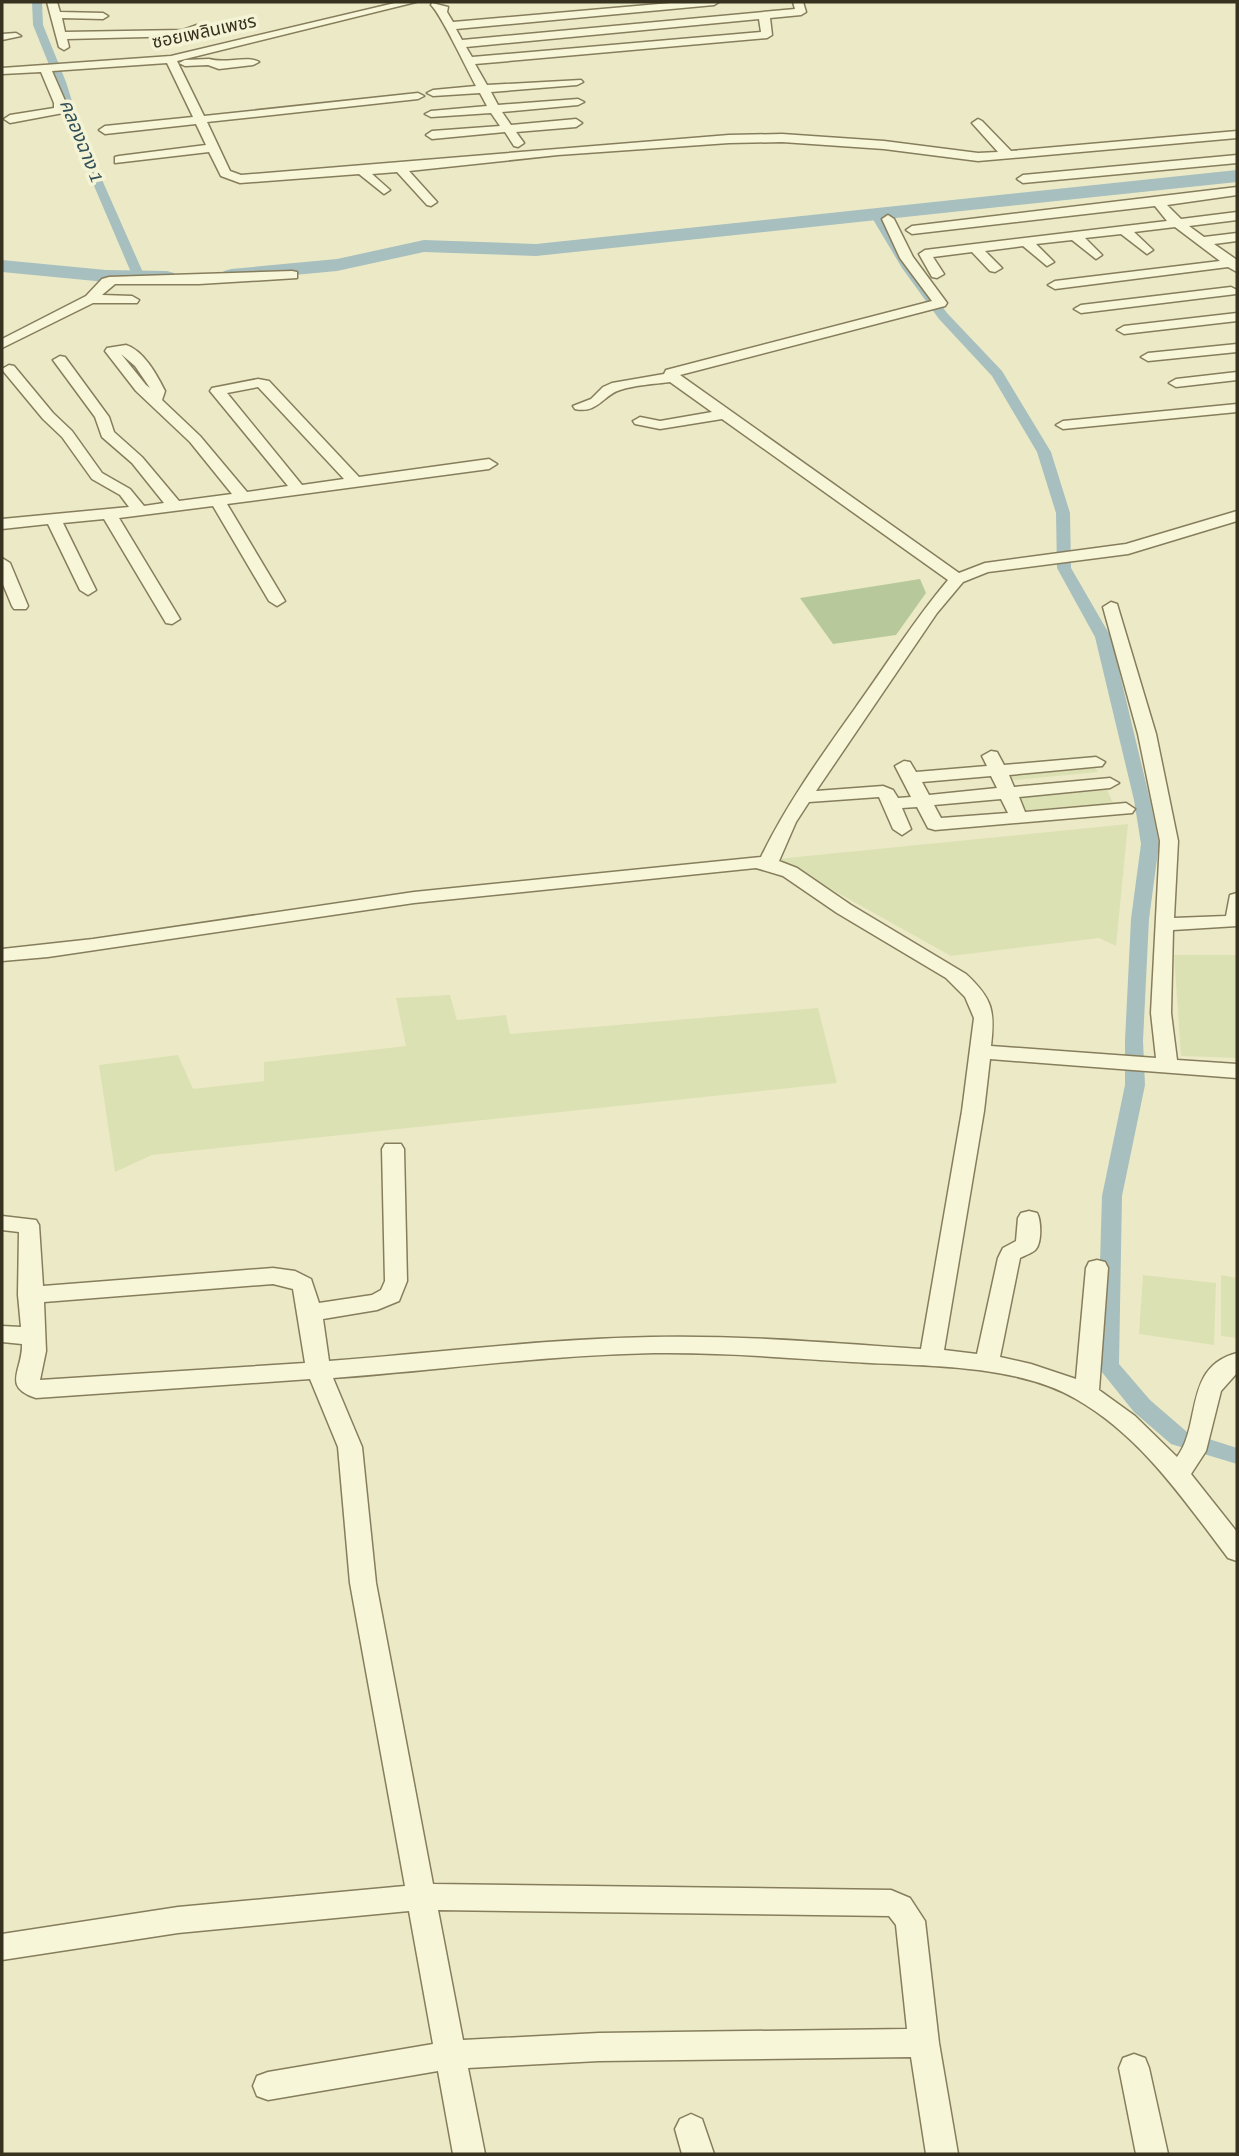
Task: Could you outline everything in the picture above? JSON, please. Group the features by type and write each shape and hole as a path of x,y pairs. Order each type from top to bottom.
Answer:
{"street":[{"path":"10,119 59,111 61,103 55,67 60,35 52,2"},
{"name":"ซอยเพลินเพชร","path":"2,71 172,61 411,2"},
{"path":"448,26 715,2"},
{"path":"458,44 801,12 798,2"},
{"path":"437,6 494,108 521,148"},
{"path":"55,15 103,16"},
{"path":"467,61 767,35 764,16"},
{"path":"60,35 83,37 185,33 197,28"},
{"path":"2,37 16,36"},
{"path":"253,62 219,65 209,62 172,61 225,173 240,180 400,168 521,148 718,139 782,138 906,147 964,157 1131,144 1193,136 1237,135"},
{"path":"433,93 577,82"},
{"path":"105,130 418,96"},
{"path":"431,114 578,102"},
{"path":"432,135 576,123"},
{"path":"978,123 1023,178 1040,194"},
{"path":"1193,136 1219,160"},
{"path":"441,156 584,143"},
{"path":"1131,144 1156,166"},
{"path":"119,160 212,148"},
{"path":"1070,149 1093,172"},
{"path":"1023,178 1237,159"},
{"path":"400,168 431,202"},
{"path":"362,172 384,190"},
{"path":"912,230 1237,191"},
{"path":"1159,202 1161,207 1180,223 1235,265"},
{"path":"937,274 925,254 1237,216"},
{"path":"673,377 671,373 678,370 940,303 907,258 888,219"},
{"path":"1124,230 1147,250"},
{"path":"1075,236 1097,255"},
{"path":"1204,242 1237,237"},
{"path":"1026,242 1047,262"},
{"path":"975,248 995,268"},
{"path":"1055,285 1235,265"},
{"path":"2,344 91,299 107,282 114,279 187,281 292,275"},
{"path":"1081,309 1235,292"},
{"path":"91,299 132,300"},
{"path":"1124,330 1237,317"},
{"path":"1148,357 1237,348"},
{"path":"60,360 102,417 107,434 137,460 175,506"},
{"path":"9,369 42,410 67,434 97,476 125,492 140,510"},
{"path":"1176,383 1237,376"},
{"path":"580,406 596,402 608,390 617,386 673,377 896,533 957,579"},
{"path":"299,489 217,391 264,384 355,482"},
{"path":"154,401 195,439 243,497"},
{"path":"1063,425 1237,408"},
{"path":"640,421 660,425 724,414"},
{"path":"2,524 175,506 489,464"},
{"path":"217,500 277,601"},
{"path":"109,514 172,619"},
{"path":"768,863 787,822 847,729 861,713 931,610 957,579 985,568 1128,550 1237,516"},
{"path":"53,519 88,590"},
{"path":"2,563 20,606"},
{"path":"1111,607 1147,734 1169,841 1161,1066"},
{"path":"1096,762 993,764 908,772 931,821 942,826 1126,809"},
{"path":"993,764 1019,818"},
{"path":"892,804 1110,783"},
{"path":"803,797 883,791 887,794 902,829"},
{"path":"2,956 88,948 236,922 438,895 768,863 790,872 844,909 940,965 969,987 978,999 984,1018 973,1111 931,1359"},
{"path":"1165,924 1230,922 1236,920 1237,900"},
{"path":"979,1052 1237,1071"},
{"path":"310,1312 377,1303 391,1294 397,1281 393,1149"},
{"path":"987,1365 1009,1258 1011,1253 1027,1245 1030,1217"},
{"path":"2,1223 28,1224 34,1351 27,1384 36,1389 318,1370 544,1350 687,1344 987,1365 1056,1379 1087,1394 1124,1420 1178,1473 1237,1551"},
{"path":"1087,1394 1097,1268"},
{"path":"30,1295 273,1276 287,1277 303,1285 310,1312 318,1370 350,1447 363,1583 469,2154"},
{"path":"2,1334 32,1336"},
{"path":"1178,1473 1196,1445 1208,1390 1222,1369 1237,1361"},
{"path":"2,1947 178,1920 421,1897 891,1903 900,1907 910,1921 924,2043 942,2154"},
{"path":"268,2086 450,2055 613,2047 924,2043"},
{"path":"1134,2068 1152,2154"}],"green space":[{"path":"920,579 926,593 896,635 833,644 800,598"},
{"path":"1092,764 1098,772 1005,781 1001,773"},
{"path":"1107,790 1113,803 1019,811 1013,798"},
{"path":"1128,824 1116,946 1099,938 951,956 777,859"},
{"path":"1174,955 1237,955 1237,1058 1181,1056"},
{"path":"450,995 457,1020 506,1015 510,1034 818,1008 837,1083 152,1155 115,1172 99,1065 178,1055 193,1089 264,1081 264,1062 406,1046 396,998"},
{"path":"1143,1275 1216,1283 1214,1345 1139,1334"},
{"path":"1221,1275 1237,1278 1237,1338 1221,1336"}],"waterway":[{"name":"คลองฉาง 1","path":"37,2 38,25 61,82 79,139 139,277"},
{"path":"231,275 337,265 424,246 536,250 1237,176"},
{"path":"877,216 908,268 943,316 997,374 1044,452 1063,513 1064,568 1103,637 1150,844 1140,919 1134,1041 1135,1085 1112,1196 1108,1366 1142,1406 1179,1438 1237,1456"},
{"path":"2,266 106,276 167,277"}]}
